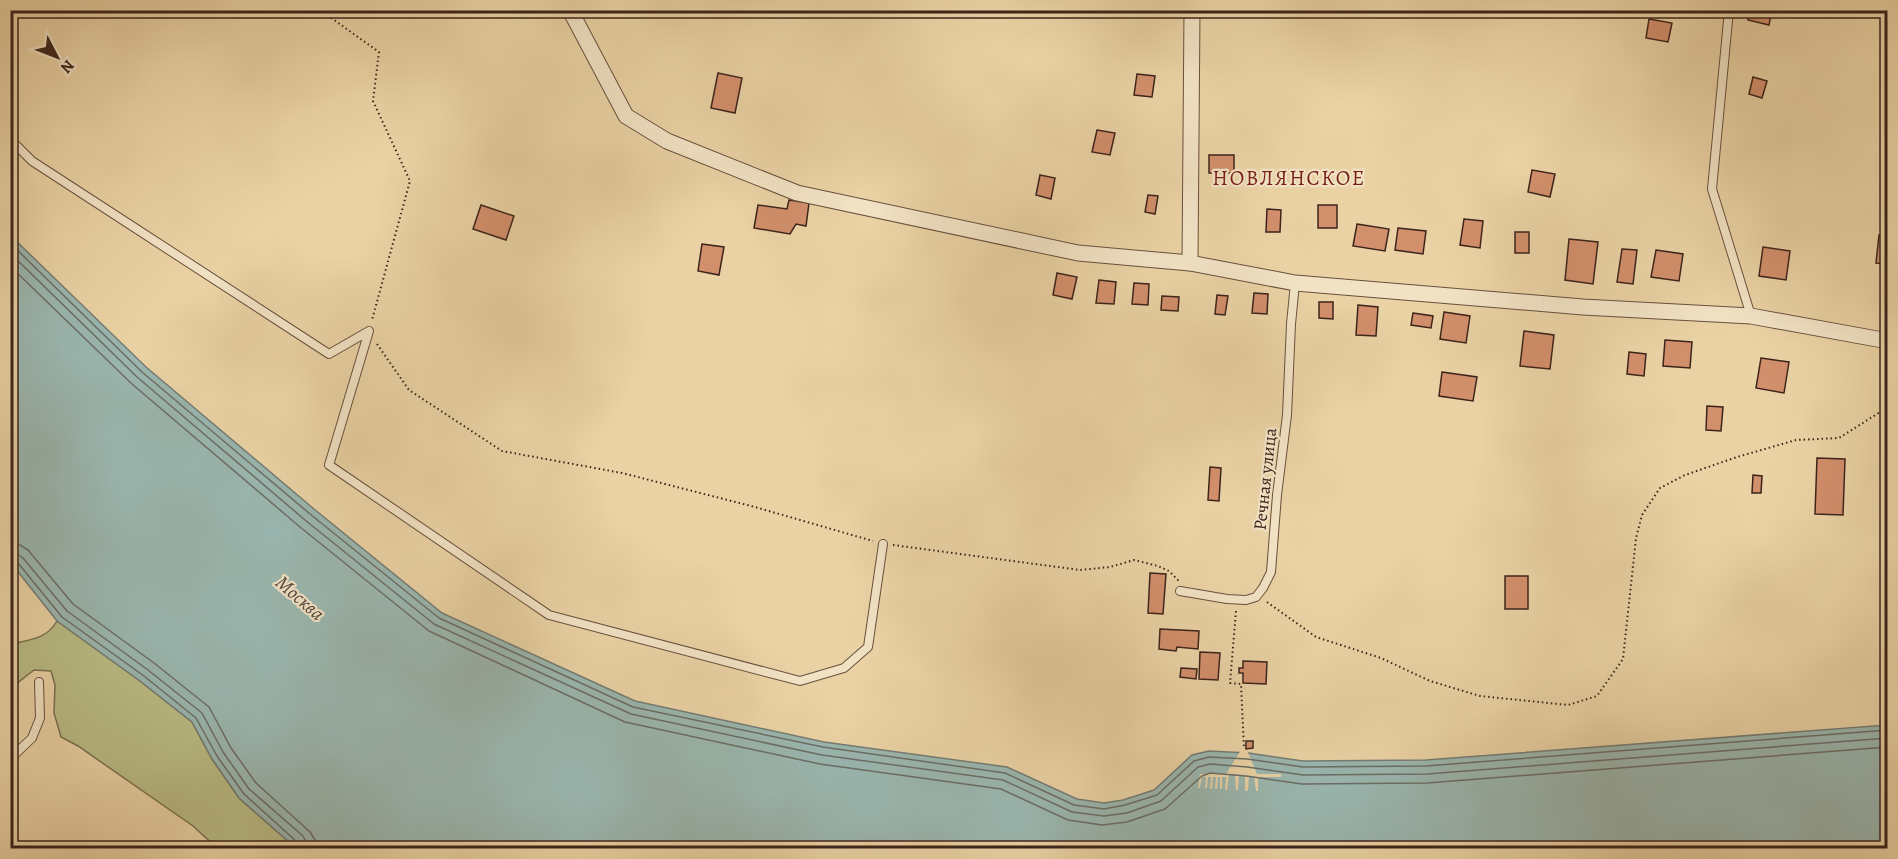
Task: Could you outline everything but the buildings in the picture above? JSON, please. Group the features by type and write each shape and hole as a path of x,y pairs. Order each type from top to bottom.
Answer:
{"street":[{"path":"570,10 626,116 667,141 797,193 1078,253 1190,263 1295,283 1583,307 1751,316 1887,341"},
{"path":"1190,263 1192,10"}],"lane":[{"path":"1730,10 1712,189 1751,316"},
{"path":"10,139 33,161 329,354 369,331"},
{"name":"Речная улица","path":"1256,597 1271,572 1277,495 1287,416 1295,283"},
{"path":"369,331 329,465 549,615 800,681 844,668 868,647 883,544"},
{"path":"1184,592 1246,600 1256,597"},
{"path":"10,759 32,738 40,718 39,682"}],"path":[{"path":"320,10 379,52 373,101 410,181 369,331 409,390 502,451 622,473 755,507 883,544 1080,570 1110,567 1134,560 1169,571 1184,592"},
{"path":"1256,597 1316,637 1381,658 1430,681 1480,696 1568,705 1597,696 1623,659 1636,538 1642,515 1660,488 1695,471 1796,440 1839,438 1887,407"},
{"path":"1237,599 1230,683 1241,684 1244,749"}],"green space":[{"path":"57,621 192,722 212,759 239,798 296,848 217,848 193,826 78,746 61,737 54,713 55,685 51,671 34,670 11,688 11,644 43,635"}],"water":[{"name":"Москва","path":"10,235 146,367 314,509 442,613 635,701 824,742 1007,767 1077,799 1104,803 1123,800 1154,790 1192,755 1209,751 1248,753 1303,761 1426,760 1887,725 1887,848 296,848 239,798 212,759 192,722 57,621 11,563"}],"pier":[{"path":"1241,750 1247,750 1257,774 1281,774 1281,777 1258,777 1258,791 1256,791 1254,776 1249,776 1248,791 1245,791 1245,775 1239,775 1238,790 1236,790 1235,774 1229,775 1227,790 1225,790 1226,777 1222,777 1222,789 1220,789 1220,777 1218,777 1217,789 1215,788 1216,777 1213,777 1212,789 1210,789 1211,777 1208,777 1207,788 1205,788 1206,777 1202,777 1200,788 1198,788 1200,774 1226,774"}],"district":[{"name":"НОВЛЯНСКОЕ","path":"1289,178"}]}
